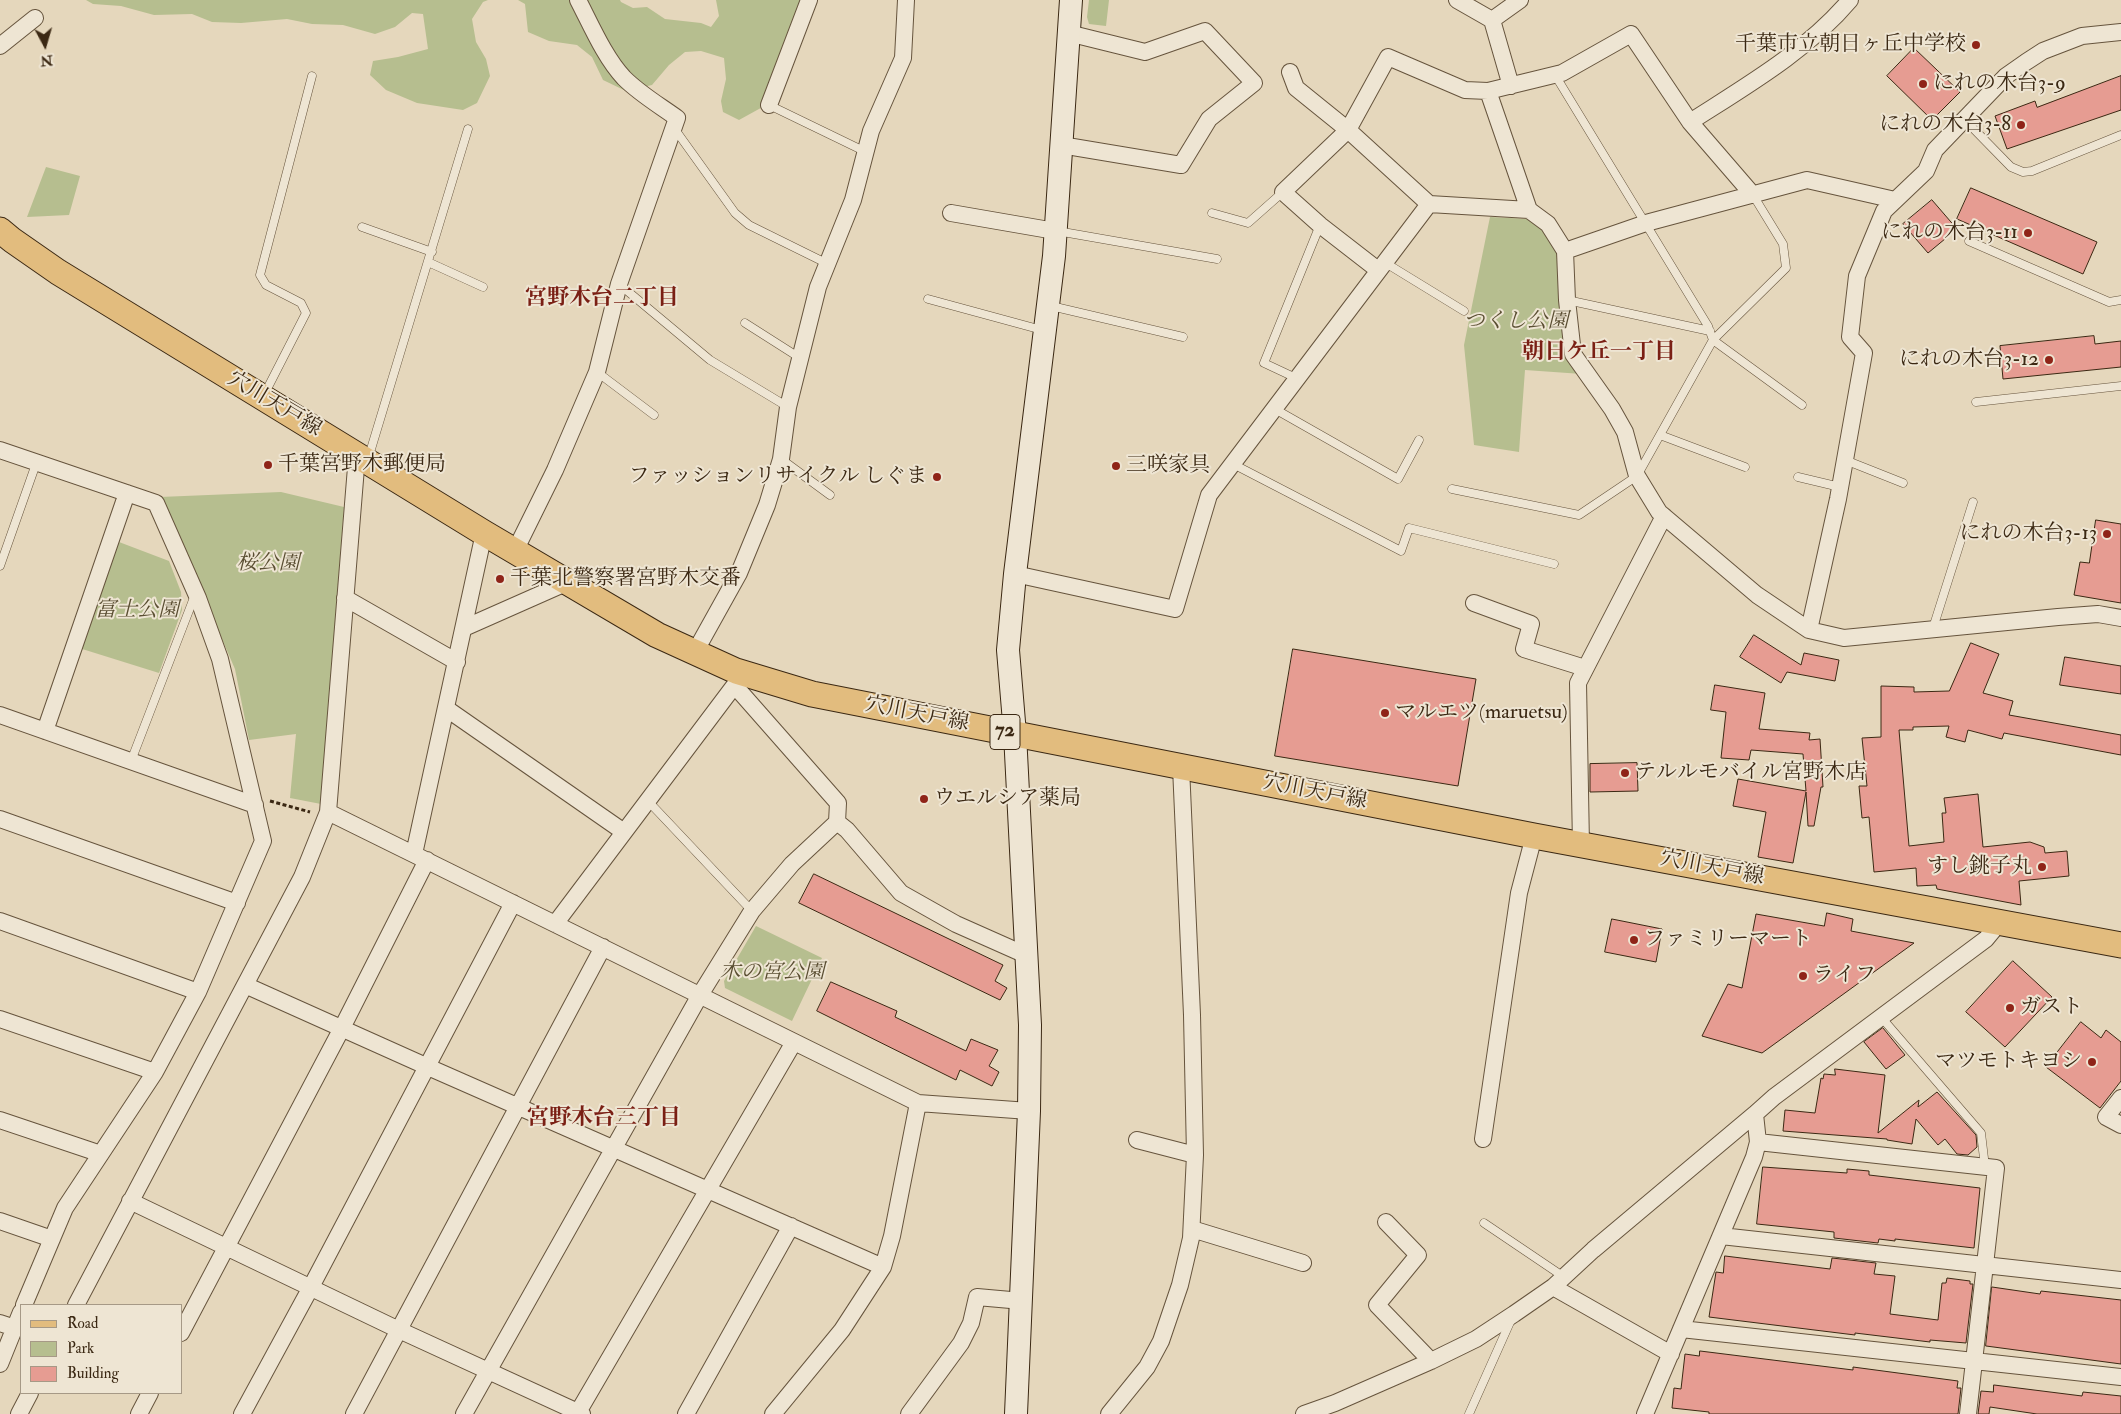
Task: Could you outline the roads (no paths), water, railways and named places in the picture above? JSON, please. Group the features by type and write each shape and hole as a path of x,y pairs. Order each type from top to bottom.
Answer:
{"main road":[{"name":"穴川天戸線","path":"0,230 58,272 262,398 484,533 657,635 695,652 739,680 1534,836 2121,945"}],"street":[{"path":"516,551 555,470 597,372 619,284 677,118 640,92 622,76 599,41 578,0"},
{"path":"769,105 809,0"},
{"path":"695,652 739,573 767,504 781,459 788,407 818,287 854,200 872,131 903,58 906,0"},
{"path":"1016,1414 1029,1112 1030,1025 1028,956 1015,734 1008,650 1015,574 1048,306 1071,0"},
{"path":"1457,0 1492,20 1511,86"},
{"path":"1492,20 1520,0"},
{"path":"1690,122 1774,68 1837,15 1850,0"},
{"path":"0,46 35,18"},
{"path":"1060,145 1181,165 1209,119 1254,83 1204,31 1145,52 1068,33"},
{"path":"1809,630 1840,487 1864,353 1850,337 1857,276 1884,211 1926,171 1935,150 2006,76 2043,52 2082,36 2121,32"},
{"path":"1381,266 1320,225 1283,192 1348,130 1388,56 1465,90 1488,91 1562,73 1631,34 1690,122 1753,195"},
{"path":"1290,72 1296,88 1348,130 1429,204 1529,210 1548,224 1566,251 1567,300 1573,354 1612,409 1625,432 1637,476 1659,512 1757,594 1809,630 1844,638 1933,628 2098,614 2121,618"},
{"path":"1488,91 1529,210"},
{"path":"1566,251 1646,223 1808,180 1895,200"},
{"path":"1015,574 1175,609 1208,494 1429,204"},
{"path":"951,213 1055,231"},
{"path":"0,450 156,503 196,593 220,660 263,841 198,992 155,1072 65,1208 24,1304"},
{"path":"77,1304 302,877 328,812 344,598 362,458"},
{"path":"45,731 126,493"},
{"path":"1581,845 1578,683 1664,516"},
{"path":"182,1332 342,1028 420,857 446,709 484,533"},
{"path":"464,628 568,582"},
{"path":"344,598 457,662"},
{"path":"1474,603 1531,624 1524,649 1585,668"},
{"path":"464,1414 700,995 752,911 792,864 837,822 838,803 739,680 555,924"},
{"path":"446,709 624,832"},
{"path":"0,715 131,762 254,801"},
{"path":"1109,1414 1147,1367 1160,1341 1180,1285 1192,1229 1195,1155 1192,1014 1181,767"},
{"path":"328,812 918,1103 1029,1112"},
{"path":"0,819 237,903"},
{"path":"837,822 847,830 901,893 956,924 1028,956"},
{"path":"1483,1139 1519,894 1534,836"},
{"path":"242,1414 428,1067 513,903"},
{"path":"0,920 198,992"},
{"path":"1309,1414 1431,1361 1476,1339 1514,1314 1558,1282 1774,1096 1986,939 2000,922"},
{"path":"354,1414 603,947"},
{"path":"245,985 883,1267"},
{"path":"0,1019 155,1072"},
{"path":"130,1201 399,1330 579,1413 794,1042"},
{"path":"2121,1098 2106,1118 2121,1125"},
{"path":"773,1414 842,1330 883,1267 892,1236 918,1103"},
{"path":"1645,1414 1754,1157 1758,1142 1755,1114"},
{"path":"0,1120 101,1154"},
{"path":"1137,1140 1195,1155"},
{"path":"1758,1142 1996,1168 1968,1414"},
{"path":"0,1221 52,1239"},
{"path":"1386,1222 1418,1255 1377,1306 1431,1361"},
{"path":"686,1414 791,1226"},
{"path":"1192,1229 1303,1263"},
{"path":"1721,1236 2121,1280"},
{"path":"1558,1282 1671,1354"},
{"path":"910,1414 960,1343 971,1323 977,1297 1022,1301"},
{"path":"0,1364 7,1325 20,1313"},
{"path":"1681,1329 2121,1378"},
{"path":"19,1414 29,1394"},
{"path":"139,1414 149,1394"}],"lane":[{"path":"1555,74 1646,223 1710,331 1713,340 1802,405"},
{"path":"262,398 306,313 302,303 266,285 260,275 312,76"},
{"path":"769,105 866,152"},
{"path":"1964,119 2011,166 2024,172 2032,171 2121,136"},
{"path":"673,127 735,213 749,225 828,264"},
{"path":"362,458 432,252 468,129"},
{"path":"1212,213 1248,223 1283,192"},
{"path":"1452,489 1579,515 1637,476 1713,340 1786,268 1783,244 1753,195"},
{"path":"1296,378 1264,362 1320,225"},
{"path":"362,228 432,252"},
{"path":"1055,231 1217,260"},
{"path":"1969,240 2109,302 2121,300"},
{"path":"428,262 483,287"},
{"path":"1381,266 1464,311"},
{"path":"619,284 710,360 788,407"},
{"path":"928,299 1044,330"},
{"path":"1567,300 1710,331"},
{"path":"1048,306 1183,337"},
{"path":"745,323 800,358"},
{"path":"597,372 654,415"},
{"path":"1976,402 2121,386"},
{"path":"1273,408 1398,479 1419,440"},
{"path":"1660,435 1745,467"},
{"path":"781,459 830,495"},
{"path":"1845,460 1903,483"},
{"path":"0,566 37,461"},
{"path":"1231,463 1401,552 1409,528 1554,564"},
{"path":"1798,477 1840,487"},
{"path":"1933,628 1973,502"},
{"path":"131,762 196,593"},
{"path":"648,801 752,911"},
{"path":"1881,1017 1981,1133 1985,1167"},
{"path":"1484,1223 1558,1282"},
{"path":"1469,1414 1514,1314"}],"place":[{"name":"千葉市立朝日ヶ丘中学校","path":"1976,45"},
{"name":"にれの木台3-9","path":"1923,84"},
{"name":"にれの木台3-8","path":"2021,125"},
{"name":"にれの木台3-11","path":"2028,233"},
{"name":"にれの木台3-12","path":"2049,360"},
{"name":"千葉宮野木郵便局","path":"268,465"},
{"name":"三咲家具","path":"1116,466"},
{"name":"ファッションリサイクル しぐま","path":"937,477"},
{"name":"にれの木台3-13","path":"2107,534"},
{"name":"千葉北警察署宮野木交番","path":"500,579"},
{"name":"マルエツ(maruetsu)","path":"1385,713"},
{"name":"テルルモバイル宮野木店","path":"1625,773"},
{"name":"ウエルシア薬局","path":"924,799"},
{"name":"すし銚子丸","path":"2042,867"},
{"name":"ファミリーマート","path":"1634,940"},
{"name":"ライフ","path":"1803,976"},
{"name":"ガスト","path":"2010,1008"},
{"name":"マツモトキヨシ","path":"2092,1062"}],"district":[{"name":"宮野木台二丁目","path":"602,299"},
{"name":"朝日ケ丘一丁目","path":"1599,353"},
{"name":"宮野木台三丁目","path":"604,1119"}],"park label":[{"name":"つくし公園","path":"1516,322"},
{"name":"桜公園","path":"268,564"},
{"name":"富士公園","path":"137,611"},
{"name":"木の宮公園","path":"772,973"}]}
